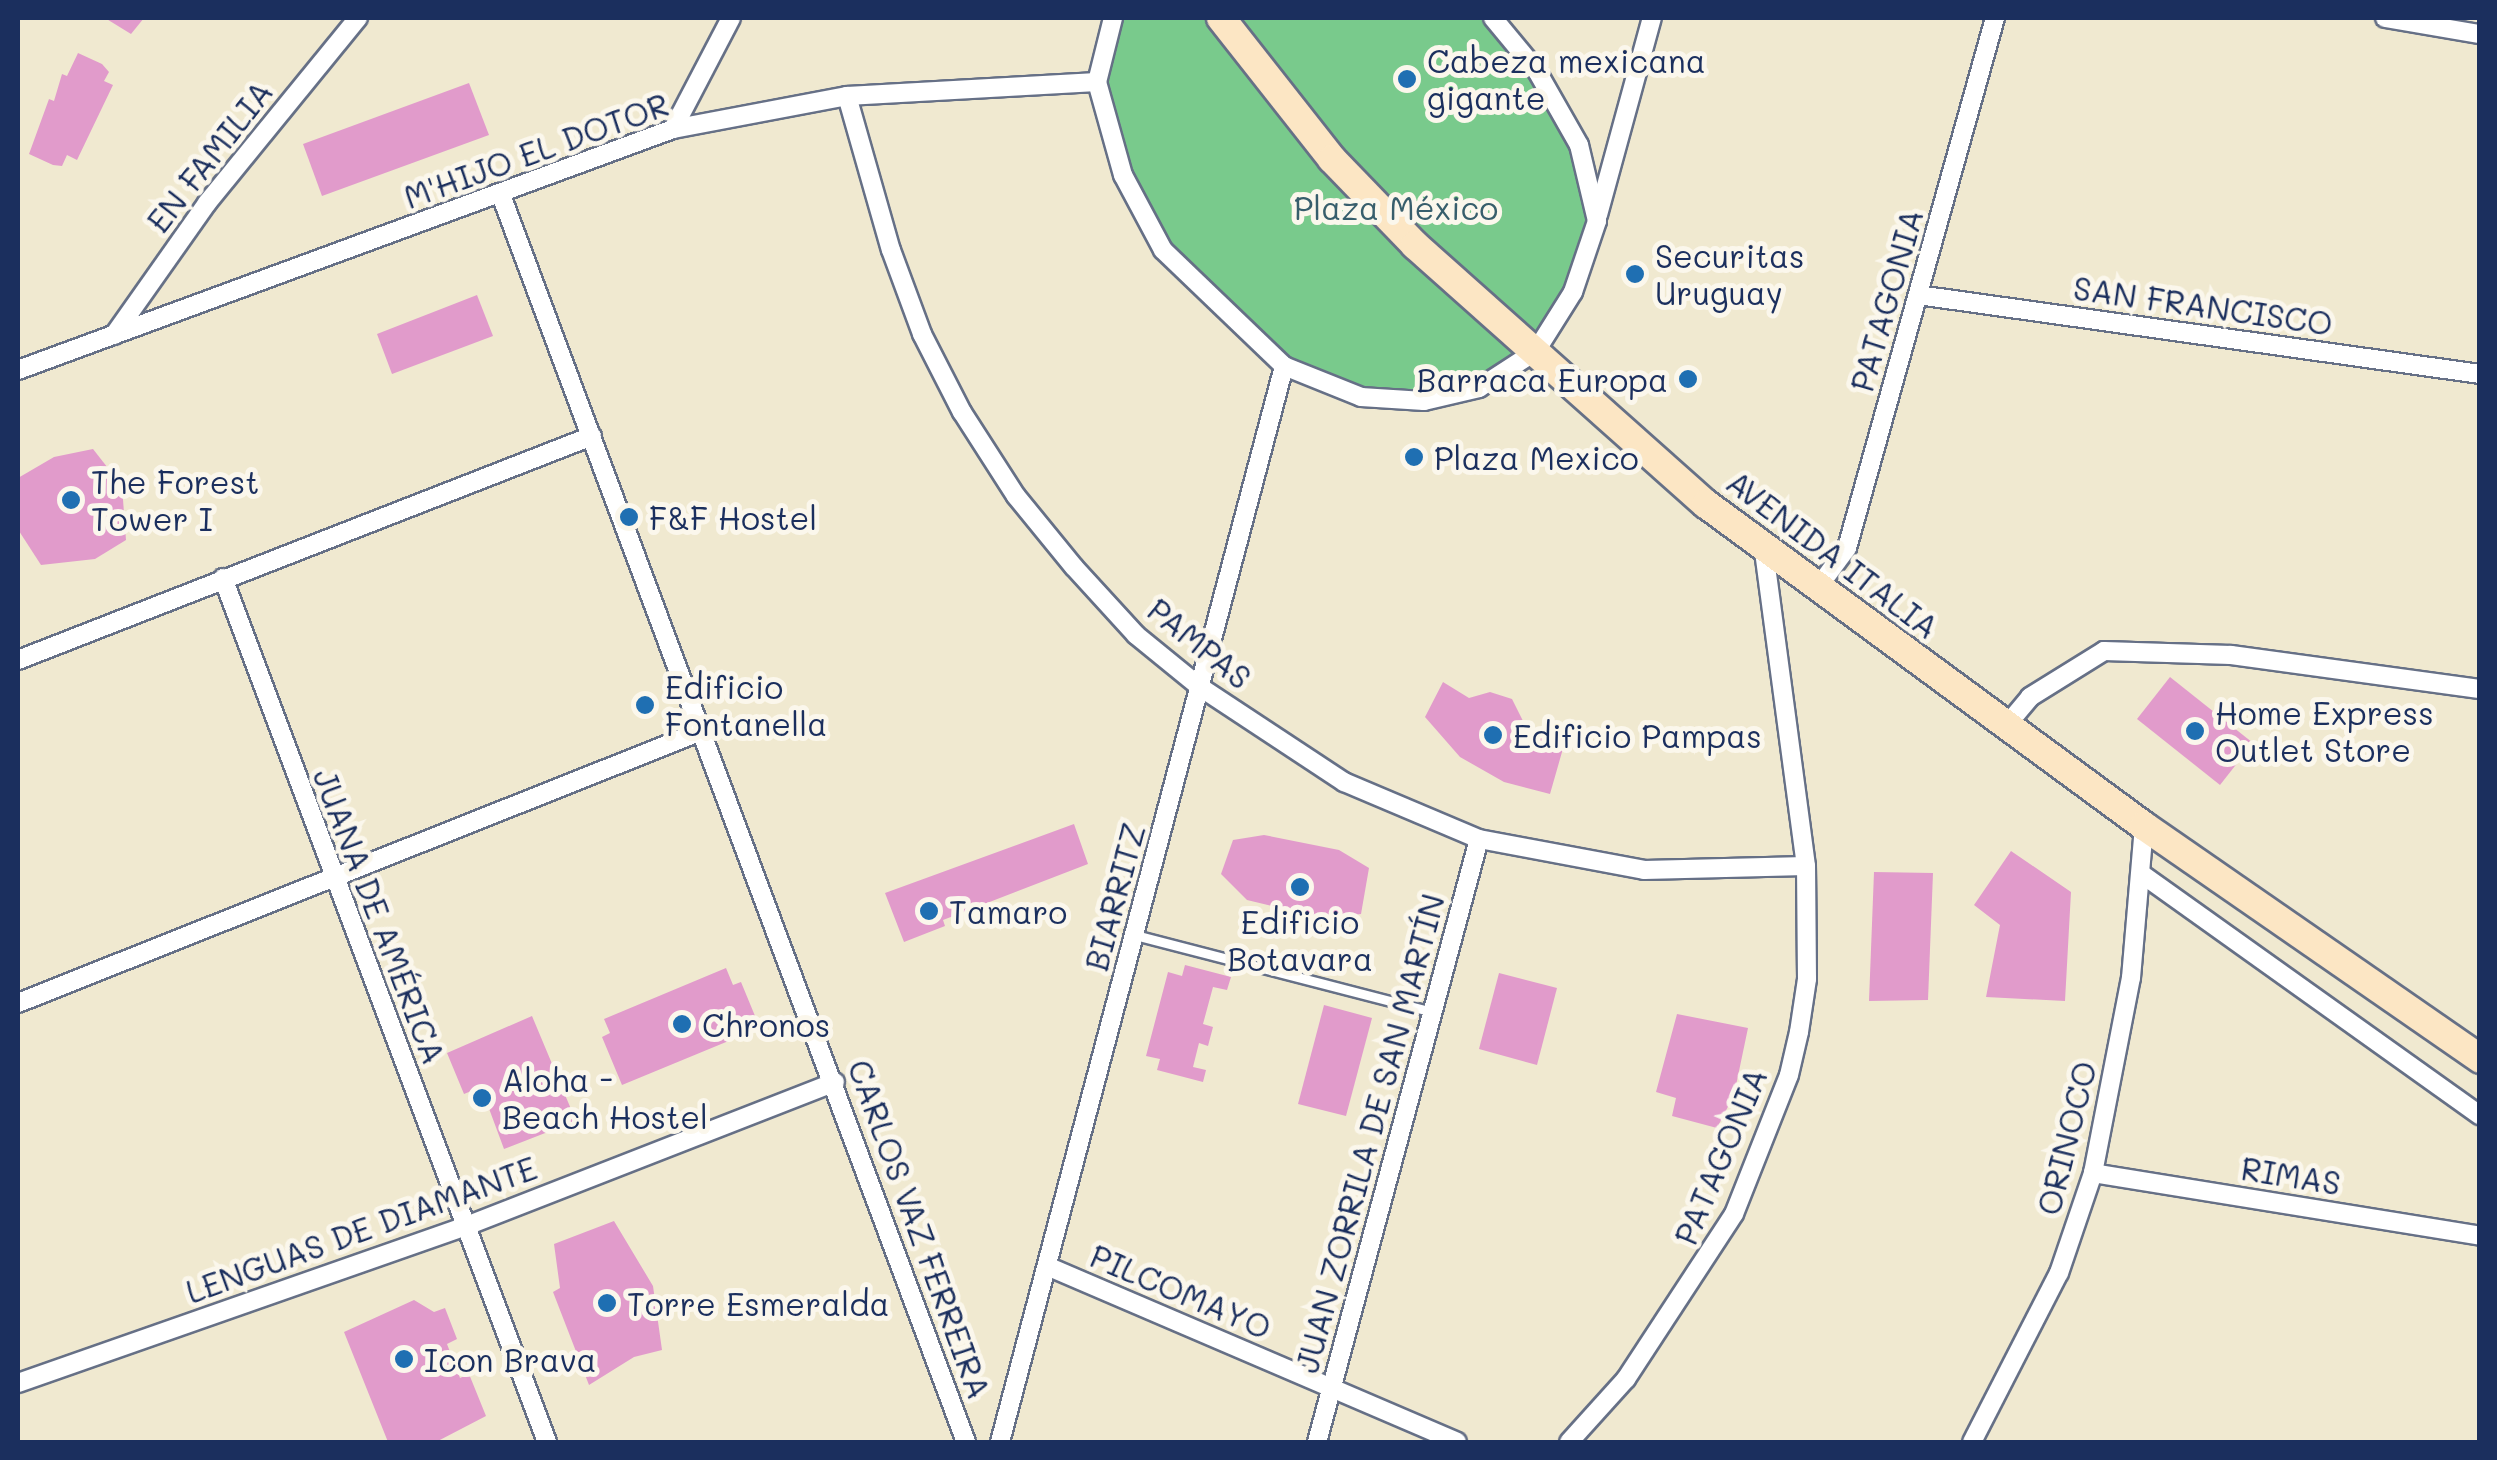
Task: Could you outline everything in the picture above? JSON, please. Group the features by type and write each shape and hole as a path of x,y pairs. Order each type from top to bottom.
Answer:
{"street":[{"name":"EN FAMILIA","path":"114,336 207,203 358,18"},
{"path":"673,128 730,18"},
{"path":"1113,18 1097,82 1124,175 1164,250 1284,366 1361,397 1424,401 1478,388 1536,351 1574,292 1652,18"},
{"name":"AVENIDA ITALIA","path":"1221,18 1332,159 1415,245 1764,551 2144,826 2480,1059"},
{"path":"1492,18 1537,72 1578,145 1597,221"},
{"name":"PATAGONIA","path":"1816,590 1847,548 1995,18"},
{"path":"2384,18 2480,34"},
{"name":"M'HIJO EL DOTOR","path":"18,370 673,128 847,96 1097,82"},
{"name":"PAMPAS","path":"847,96 891,250 922,334 962,412 1016,496 1074,567 1136,635 1200,687 1344,782 1478,839 1644,870 1806,866"},
{"name":"CARLOS VAZ FERREIRA","path":"501,194 966,1442"},
{"name":"SAN FRANCISCO","path":"1918,295 2480,374"},
{"name":"BIARRITZ","path":"1000,1442 1284,366"},
{"path":"18,660 592,436"},
{"name":"PATAGONIA","path":"1568,1442 1626,1379 1703,1269 1760,1156 1789,1075 1807,979 1806,866 1764,551"},
{"name":"JUANA DE AMÉRICA","path":"223,578 332,878 547,1442"},
{"path":"2006,726 2030,696 2104,651 2230,655 2480,689"},
{"path":"18,1002 699,732"},
{"name":"ORINOCO","path":"1972,1442 2059,1272 2094,1173 2143,875 2144,826"},
{"name":"JUAN ZORRILA DE SAN MARTÍN","path":"1317,1442 1478,839"},
{"path":"2143,875 2480,1114"},
{"name":"LENGUAS DE DIAMANTE","path":"18,1383 466,1226 835,1082"},
{"name":"RIMAS","path":"2094,1173 2480,1236"},
{"name":"PILCOMAYO","path":"1046,1266 1457,1442"}],"lane":[{"path":"1135,934 1433,1012"}],"green space":[{"name":"Plaza México","path":"1113,18 1493,18 1579,145 1597,221 1536,351 1479,388 1361,397 1284,366 1163,250 1123,175 1097,82"}],"building":[{"path":"105,18 144,18 131,34"},
{"path":"78,53 102,64 109,72 104,81 113,85 77,160 67,155 62,166 53,165 29,154 49,99 54,101 62,74 67,76"},
{"path":"469,83 489,135 322,196 303,144"},
{"path":"477,295 493,336 392,374 377,334"},
{"name":"The Forest Tower I","path":"93,449 122,486 126,540 95,559 41,565 19,531 18,478 54,457"},
{"name":"Home Express Outlet Store","path":"2170,677 2253,743 2220,785 2137,719"},
{"name":"Edificio Pampas","path":"1443,682 1469,698 1490,692 1512,699 1525,725 1564,745 1550,794 1504,782 1460,757 1425,717"},
{"path":"1074,824 1088,864 943,920 945,926 904,942 885,893"},
{"name":"Edificio Botavara","path":"1264,835 1339,850 1369,868 1361,914 1323,918 1247,900 1221,874 1233,840"},
{"path":"2011,851 2071,892 2065,1001 1986,997 2000,925 1974,905"},
{"path":"1874,872 1933,873 1928,1000 1869,1001"},
{"path":"1185,965 1231,977 1227,990 1213,987 1203,1024 1213,1027 1208,1046 1199,1043 1193,1067 1206,1070 1203,1082 1157,1070 1160,1059 1146,1056 1168,972 1182,976"},
{"name":"Chronos","path":"726,968 733,985 741,982 760,1028 622,1085 602,1037 610,1033 604,1019"},
{"path":"1499,973 1557,988 1537,1065 1479,1049"},
{"path":"1324,1005 1372,1018 1346,1116 1298,1104"},
{"path":"1677,1014 1748,1028 1734,1095 1717,1128 1672,1116 1676,1098 1656,1092"},
{"path":"532,1016 576,1121 504,1149 481,1087 464,1094 447,1053"},
{"name":"Torre Esmeralda","path":"614,1221 653,1286 662,1350 634,1357 589,1385 553,1292 560,1288 554,1244"},
{"name":"Icon Brava","path":"414,1300 434,1312 445,1308 457,1339 447,1344 460,1378 469,1374 486,1416 436,1442 388,1442 344,1332"}],"place":[{"name":"Cabeza mexicana gigante","path":"1407,79"},
{"name":"Securitas Uruguay","path":"1635,274"},
{"name":"Barraca Europa","path":"1688,379"},
{"name":"Plaza Mexico","path":"1414,457"},
{"name":"The Forest Tower I","path":"71,500"},
{"name":"F&F Hostel","path":"629,517"},
{"name":"Edificio Fontanella","path":"645,705"},
{"name":"Home Express Outlet Store","path":"2195,731"},
{"name":"Edificio Pampas","path":"1493,735"},
{"name":"Edificio Botavara","path":"1300,887"},
{"name":"Tamaro","path":"929,911"},
{"name":"Chronos","path":"682,1024"},
{"name":"Aloha - Beach Hostel","path":"482,1098"},
{"name":"Torre Esmeralda","path":"607,1303"},
{"name":"Icon Brava","path":"404,1359"}]}
